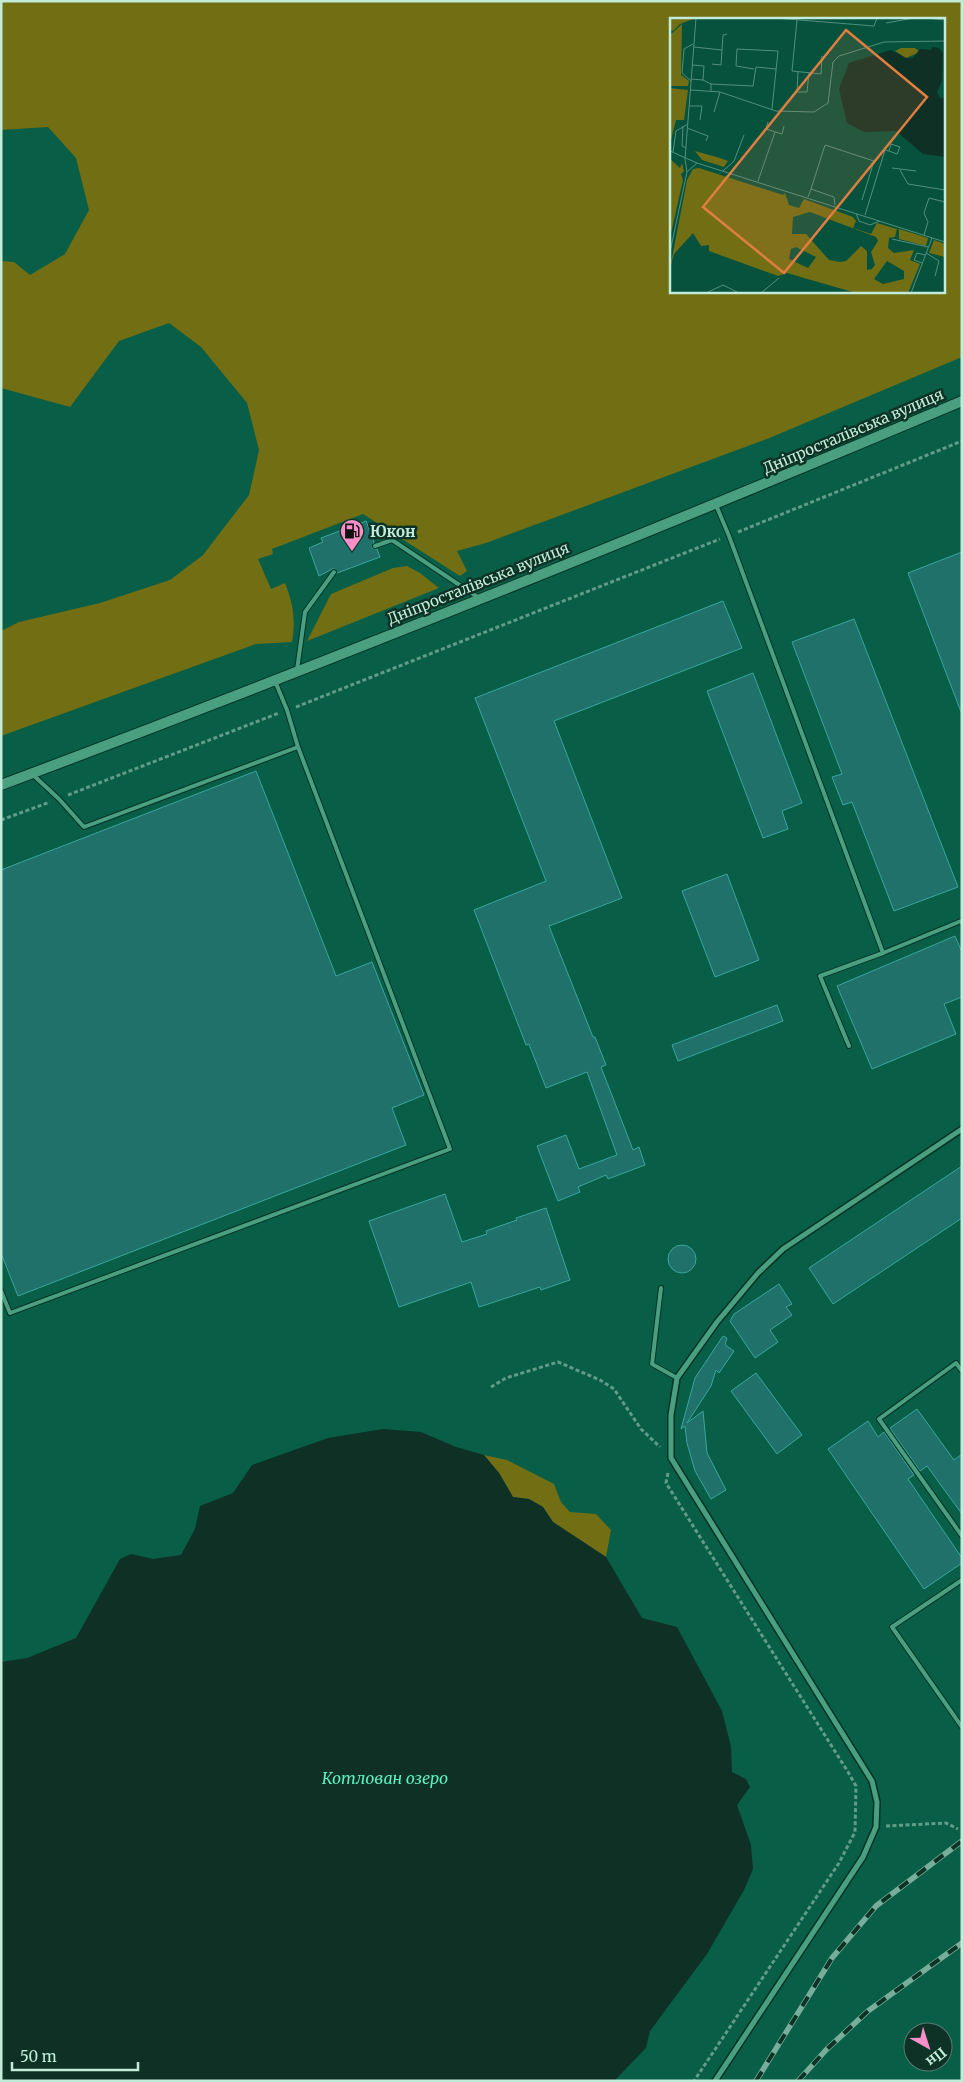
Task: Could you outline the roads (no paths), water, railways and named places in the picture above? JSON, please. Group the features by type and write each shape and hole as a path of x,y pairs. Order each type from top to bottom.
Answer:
{"street":[{"name":"Дніпросталівська вулиця","path":"1,785 481,599 716,505 962,401"},
{"path":"715,2081 864,1857 876,1826 877,1802 872,1781 671,1458 671,1415 677,1378 716,1322 758,1273 783,1249 962,1129"}],"lane":[{"path":"716,505 883,953"},
{"path":"375,546 392,540 481,599"},
{"path":"297,670 305,612 334,572"},
{"path":"1,1291 10,1313 450,1149 274,679"},
{"path":"31,774 59,798 84,826 298,747"},
{"path":"849,1046 820,976 961,921 962,923"},
{"path":"661,1288 652,1364 677,1378"},
{"path":"962,1371 956,1363 879,1419 962,1536"},
{"path":"962,1580 892,1627 962,1727"}],"water":[{"name":"Котлован озеро","path":"383,1429 421,1432 456,1447 484,1455 499,1473 513,1497 529,1499 543,1507 553,1522 606,1557 642,1618 677,1627 722,1711 731,1747 732,1772 746,1779 750,1787 737,1805 751,1845 753,1869 744,1890 707,1954 650,2031 646,2048 614,2081 1,2081 1,1662 27,1658 76,1638 120,1559 131,1554 153,1559 181,1555 195,1529 200,1506 233,1493 252,1465 328,1438"}],"railway":[{"path":"756,2081 832,1958 876,1906 962,1841"},
{"path":"798,2081 826,2050 868,2011 962,1943"}],"place":[{"name":"Юкон","path":"352,552"}]}
